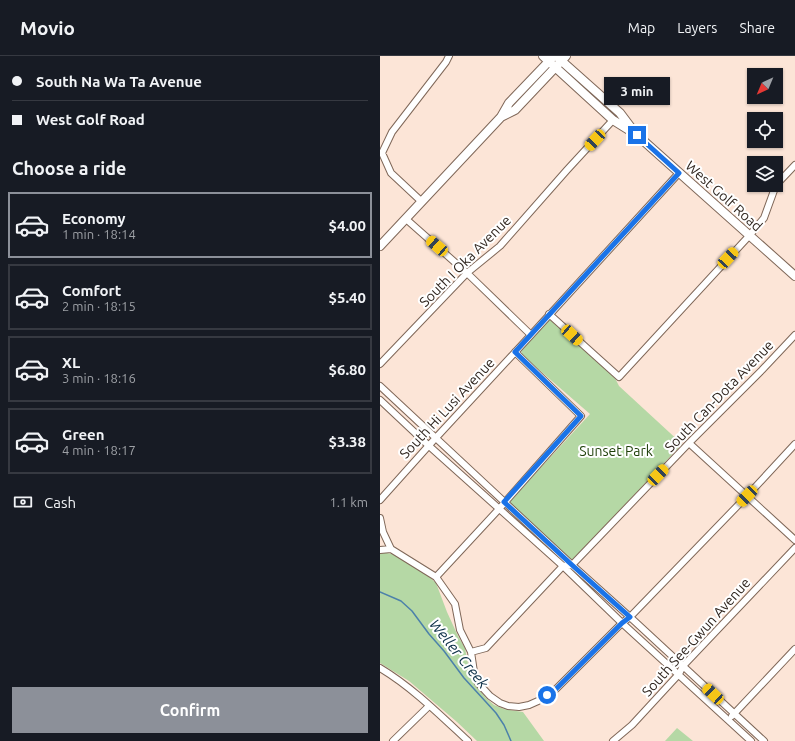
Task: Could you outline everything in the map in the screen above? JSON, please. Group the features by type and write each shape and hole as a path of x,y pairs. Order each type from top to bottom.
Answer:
{"main road":[{"path":"380,246 501,117 509,103 555,59"},
{"name":"West Golf Road","path":"555,59 613,120 636,134"},
{"name":"West Golf Road","path":"555,59 620,113 636,134 795,276"}],"street":[{"path":"422,202 392,173 381,153 392,132 446,62 448,56"},
{"name":"South I Oka Avenue","path":"380,364 467,274 500,246 613,120"},
{"path":"783,178 795,165"},
{"name":"South Hi Lusi Avenue","path":"380,500 435,437 531,335 679,173"},
{"path":"549,314 619,377 749,236 764,218 773,192"},
{"path":"406,219 531,335"},
{"name":"South Can-Dota Avenue","path":"572,565 795,335"},
{"path":"436,577 499,509 581,416 515,352"},
{"path":"380,386 764,741"},
{"path":"380,400 563,566 622,623 751,741"},
{"path":"690,443 795,540"},
{"path":"380,518 383,532 391,549 436,577 455,604 460,630 471,652 474,672 478,683 490,696 500,703 508,706 519,707 538,702 556,689 622,623 630,617 795,444"},
{"path":"380,500 380,507"},
{"name":"South See-Gwun Avenue","path":"613,741 632,725 679,674 683,666 795,548"},
{"path":"380,550 391,549"},
{"path":"471,652 486,648 563,566 572,565"},
{"path":"728,720 795,649"},
{"path":"380,668 394,676 468,741"},
{"path":"393,741 429,706"}],"green space":[{"name":"Sunset Park","path":"547,321 553,321 615,378 619,386 682,444 574,559 571,560 510,504 511,500 590,414 522,355 521,350"},
{"path":"380,553 396,555 436,583 447,612 465,648 470,674 477,687 494,705 504,709 523,712 544,741 477,741 409,681 380,663"},
{"path":"677,728 693,741 665,741"}],"waterway":[{"name":"Weller Creek","path":"380,592 401,601 412,611 464,678 496,713 504,725 511,741"}],"route":[{"path":"547,695 556,689 622,623 630,617 504,502 581,416 515,352 679,173 637,135"}]}
